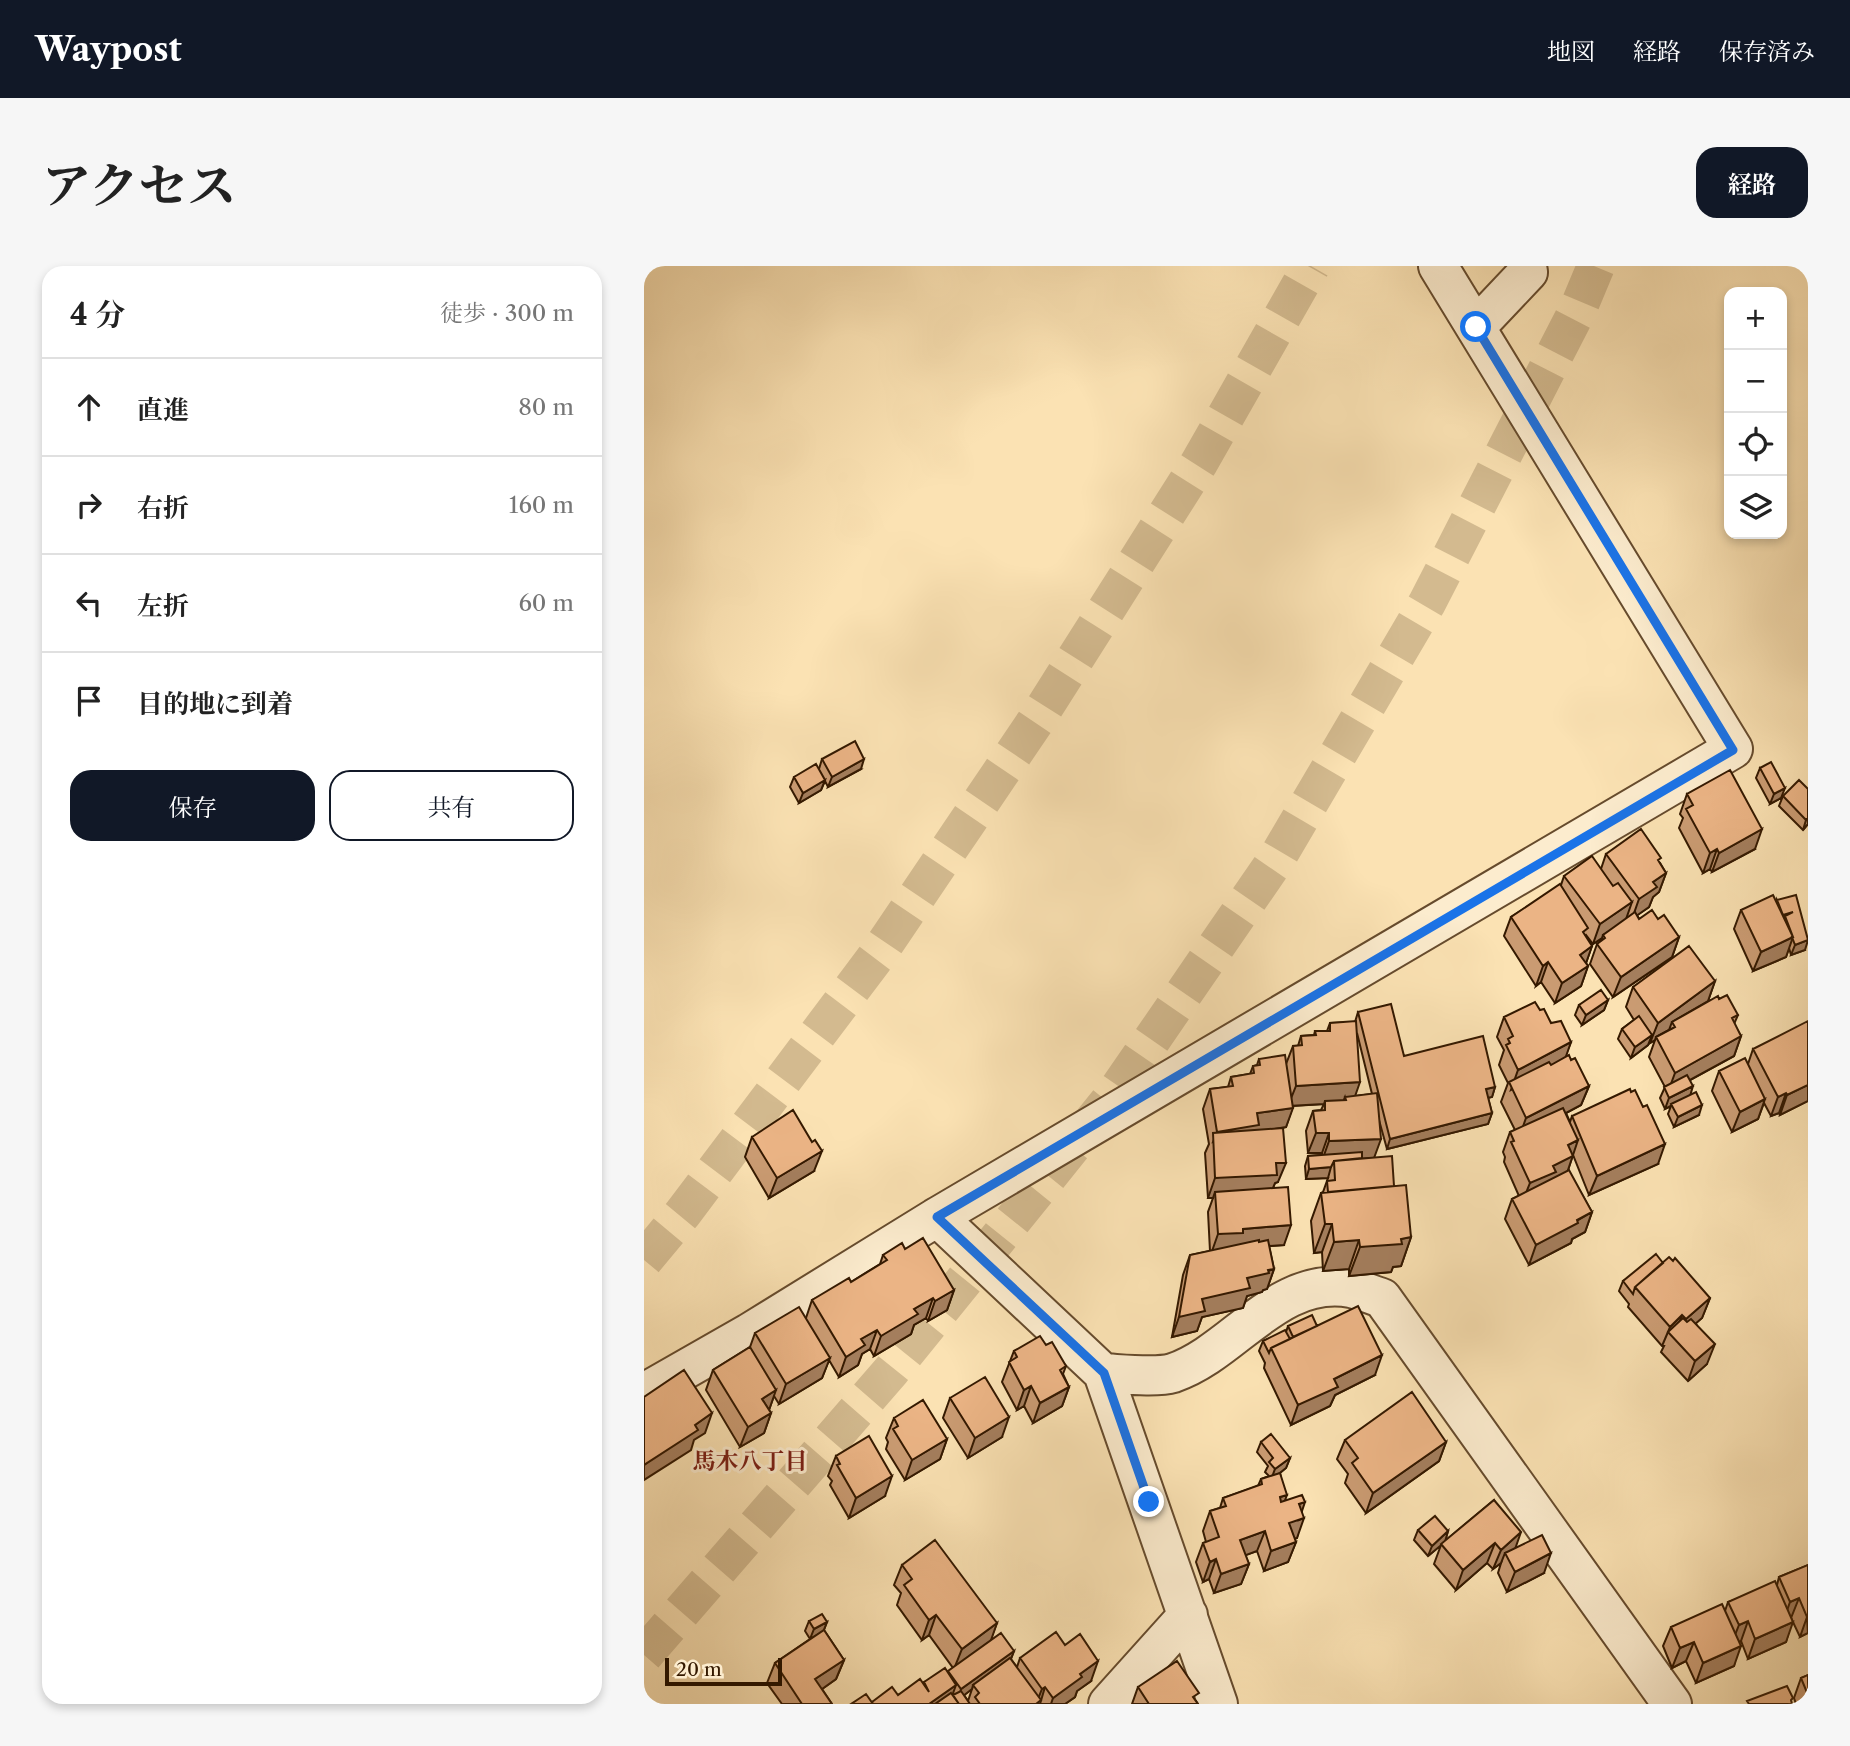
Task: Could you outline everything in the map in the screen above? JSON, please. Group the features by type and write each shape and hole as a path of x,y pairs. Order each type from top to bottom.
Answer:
{"street":[{"path":"644,1393 748,1333 937,1217 1733,750 1438,266"},
{"path":"1476,327 1528,272 1527,266"},
{"path":"937,1217 1104,1373 1218,1704"},
{"path":"1104,1373 1170,1374 1199,1362 1275,1304 1314,1289 1350,1288 1382,1298 1672,1704"},
{"path":"1108,1704 1188,1615"}],"building":[{"path":"855,741 864,759 832,777 822,759"},
{"path":"1771,762 1785,788 1774,794 1760,768"},
{"path":"816,764 825,780 803,793 794,777"},
{"path":"1730,770 1762,829 1719,853 1717,849 1710,853 1686,809 1693,805 1687,794"},
{"path":"1799,780 1808,789 1806,820 1783,796"},
{"path":"1641,829 1661,858 1658,860 1666,873 1653,882 1657,887 1639,899 1606,854"},
{"path":"1592,856 1613,886 1618,883 1632,902 1600,924 1564,876"},
{"path":"1560,884 1588,928 1583,932 1592,946 1580,955 1588,966 1562,983 1548,962 1543,966 1511,917"},
{"path":"1773,895 1793,937 1761,952 1741,910"},
{"path":"1796,895 1808,940 1795,945 1785,916 1793,912 1783,915 1777,900"},
{"path":"1652,910 1658,919 1664,915 1679,937 1621,977 1597,944 1605,938 1603,935 1635,912 1639,919"},
{"path":"1689,946 1715,981 1658,1023 1633,987"},
{"path":"1601,990 1608,1000 1586,1015 1579,1005"},
{"path":"1727,995 1738,1015 1732,1018 1741,1036 1675,1073 1656,1037 1675,1027 1672,1022 1718,996 1719,999"},
{"path":"1535,1002 1540,1010 1544,1009 1551,1023 1561,1021 1571,1042 1518,1070 1506,1045 1510,1043 1508,1039 1513,1036 1504,1017"},
{"path":"1391,1004 1404,1056 1483,1036 1495,1087 1486,1089 1492,1113 1390,1139 1358,1012"},
{"path":"1639,1016 1652,1035 1635,1047 1622,1029"},
{"path":"1356,1021 1360,1082 1296,1086 1293,1046 1302,1045 1301,1036 1316,1035 1315,1031 1330,1031 1330,1023"},
{"path":"1808,1021 1808,1085 1778,1097 1753,1049"},
{"path":"1285,1055 1293,1108 1257,1113 1259,1125 1217,1132 1210,1089 1233,1086 1231,1077 1254,1073 1253,1066 1260,1065 1259,1059"},
{"path":"1569,1055 1571,1060 1575,1058 1589,1086 1526,1118 1509,1082"},
{"path":"1745,1058 1765,1099 1740,1112 1719,1071"},
{"path":"1687,1075 1693,1086 1669,1098 1664,1087"},
{"path":"1630,1089 1631,1092 1635,1090 1643,1107 1647,1105 1665,1144 1597,1176 1572,1116"},
{"path":"1696,1092 1702,1105 1678,1117 1671,1104"},
{"path":"1377,1093 1381,1139 1329,1141 1329,1133 1316,1133 1313,1111 1325,1110 1325,1101 1346,1100 1345,1097"},
{"path":"1563,1108 1578,1140 1568,1145 1573,1156 1553,1166 1556,1172 1530,1183 1511,1142 1514,1141 1510,1132"},
{"path":"793,1110 812,1142 815,1140 822,1151 777,1178 752,1137"},
{"path":"1283,1128 1286,1163 1276,1163 1277,1175 1215,1178 1213,1133"},
{"path":"1362,1152 1362,1158 1334,1161 1331,1167 1309,1169 1308,1156"},
{"path":"1392,1156 1394,1186 1328,1192 1327,1181 1335,1180 1334,1161"},
{"path":"1569,1170 1592,1212 1577,1220 1578,1223 1536,1245 1512,1199"},
{"path":"1406,1185 1411,1237 1401,1239 1402,1244 1360,1247 1359,1240 1334,1242 1332,1224 1325,1224 1321,1193"},
{"path":"1288,1187 1291,1225 1218,1234 1215,1192"},
{"path":"923,1238 954,1290 914,1309 918,1314 881,1336 877,1330 861,1339 865,1345 846,1357 812,1300 849,1278 851,1282 887,1260 883,1255 902,1243 905,1249"},
{"path":"1268,1240 1274,1269 1268,1270 1269,1273 1247,1278 1250,1288 1202,1299 1205,1311 1179,1317 1190,1255"},
{"path":"1656,1254 1663,1263 1635,1287 1633,1294 1623,1281"},
{"path":"1669,1257 1673,1261 1675,1258 1710,1298 1686,1319 1682,1315 1670,1327 1635,1287"},
{"path":"1358,1306 1382,1355 1334,1379 1338,1387 1298,1405 1271,1348"},
{"path":"799,1307 830,1358 786,1384 755,1333"},
{"path":"1312,1315 1317,1326 1293,1337 1288,1326"},
{"path":"1683,1318 1687,1322 1691,1319 1715,1344 1695,1361 1668,1332"},
{"path":"1285,1330 1290,1339 1271,1348 1269,1353 1263,1341"},
{"path":"1040,1336 1046,1345 1052,1342 1066,1366 1060,1370 1069,1387 1040,1403 1031,1386 1024,1390 1009,1362 1017,1357 1014,1351"},
{"path":"750,1347 776,1390 762,1399 771,1413 748,1427 713,1370"},
{"path":"684,1370 712,1413 695,1425 698,1430 644,1465 644,1397"},
{"path":"985,1377 1009,1417 975,1438 950,1398"},
{"path":"1412,1392 1446,1442 1373,1493 1352,1463 1358,1458 1345,1440"},
{"path":"923,1400 947,1439 912,1460 893,1429 898,1426 894,1418"},
{"path":"1271,1434 1290,1458 1275,1469 1269,1462 1273,1458 1261,1442"},
{"path":"869,1436 892,1476 856,1498 837,1465 840,1464 836,1456"},
{"path":"1280,1473 1287,1495 1280,1497 1281,1502 1302,1495 1305,1502 1299,1504 1304,1518 1289,1523 1296,1542 1271,1551 1265,1531 1240,1540 1249,1564 1221,1574 1216,1559 1210,1562 1203,1543 1219,1537 1210,1511 1226,1506 1223,1498 1262,1484 1261,1479"},
{"path":"1494,1500 1521,1532 1501,1550 1495,1543 1463,1570 1441,1544"},
{"path":"1435,1516 1448,1531 1432,1546 1418,1530"},
{"path":"1542,1535 1551,1553 1515,1572 1505,1553"},
{"path":"935,1540 997,1623 962,1649 936,1615 929,1620 904,1585 912,1579 902,1565"},
{"path":"1808,1565 1807,1617 1799,1598 1790,1602 1779,1577"},
{"path":"1775,1581 1793,1622 1755,1639 1748,1621 1739,1625 1728,1602"},
{"path":"1722,1604 1741,1646 1703,1663 1694,1642 1680,1648 1671,1627"},
{"path":"822,1614 827,1622 814,1629 809,1621"},
{"path":"824,1630 844,1660 815,1679 832,1704 802,1704 775,1663"},
{"path":"1056,1632 1065,1645 1080,1634 1098,1661 1080,1674 1082,1677 1053,1698 1045,1687 1042,1689 1020,1658"},
{"path":"1001,1633 1014,1651 961,1689 948,1671"},
{"path":"1010,1658 1041,1700 1036,1704 980,1704 975,1697 979,1693 973,1685"},
{"path":"1177,1661 1199,1693 1193,1697 1198,1704 1149,1704 1138,1687"},
{"path":"945,1668 956,1685 929,1704 872,1702 892,1687 898,1695 920,1679 929,1692 924,1682"},
{"path":"1808,1675 1808,1695 1801,1678"},
{"path":"1787,1686 1793,1698 1792,1704 1749,1704 1747,1701"},
{"path":"961,1691 970,1704 959,1704 953,1695"},
{"path":"951,1693 959,1704 935,1704"},
{"path":"866,1694 873,1704 851,1704"}],"tunnel":[{"path":"644,1260 683,1213 878,954 1039,716 1199,463 1311,266"},
{"path":"644,1655 891,1371 1113,1096 1277,858 1427,603 1578,309 1596,266"}],"district":[{"name":"馬木八丁目","path":"750,1461"}],"route":[{"path":"1149,1502 1104,1373 937,1217 1733,750 1476,327"}]}
